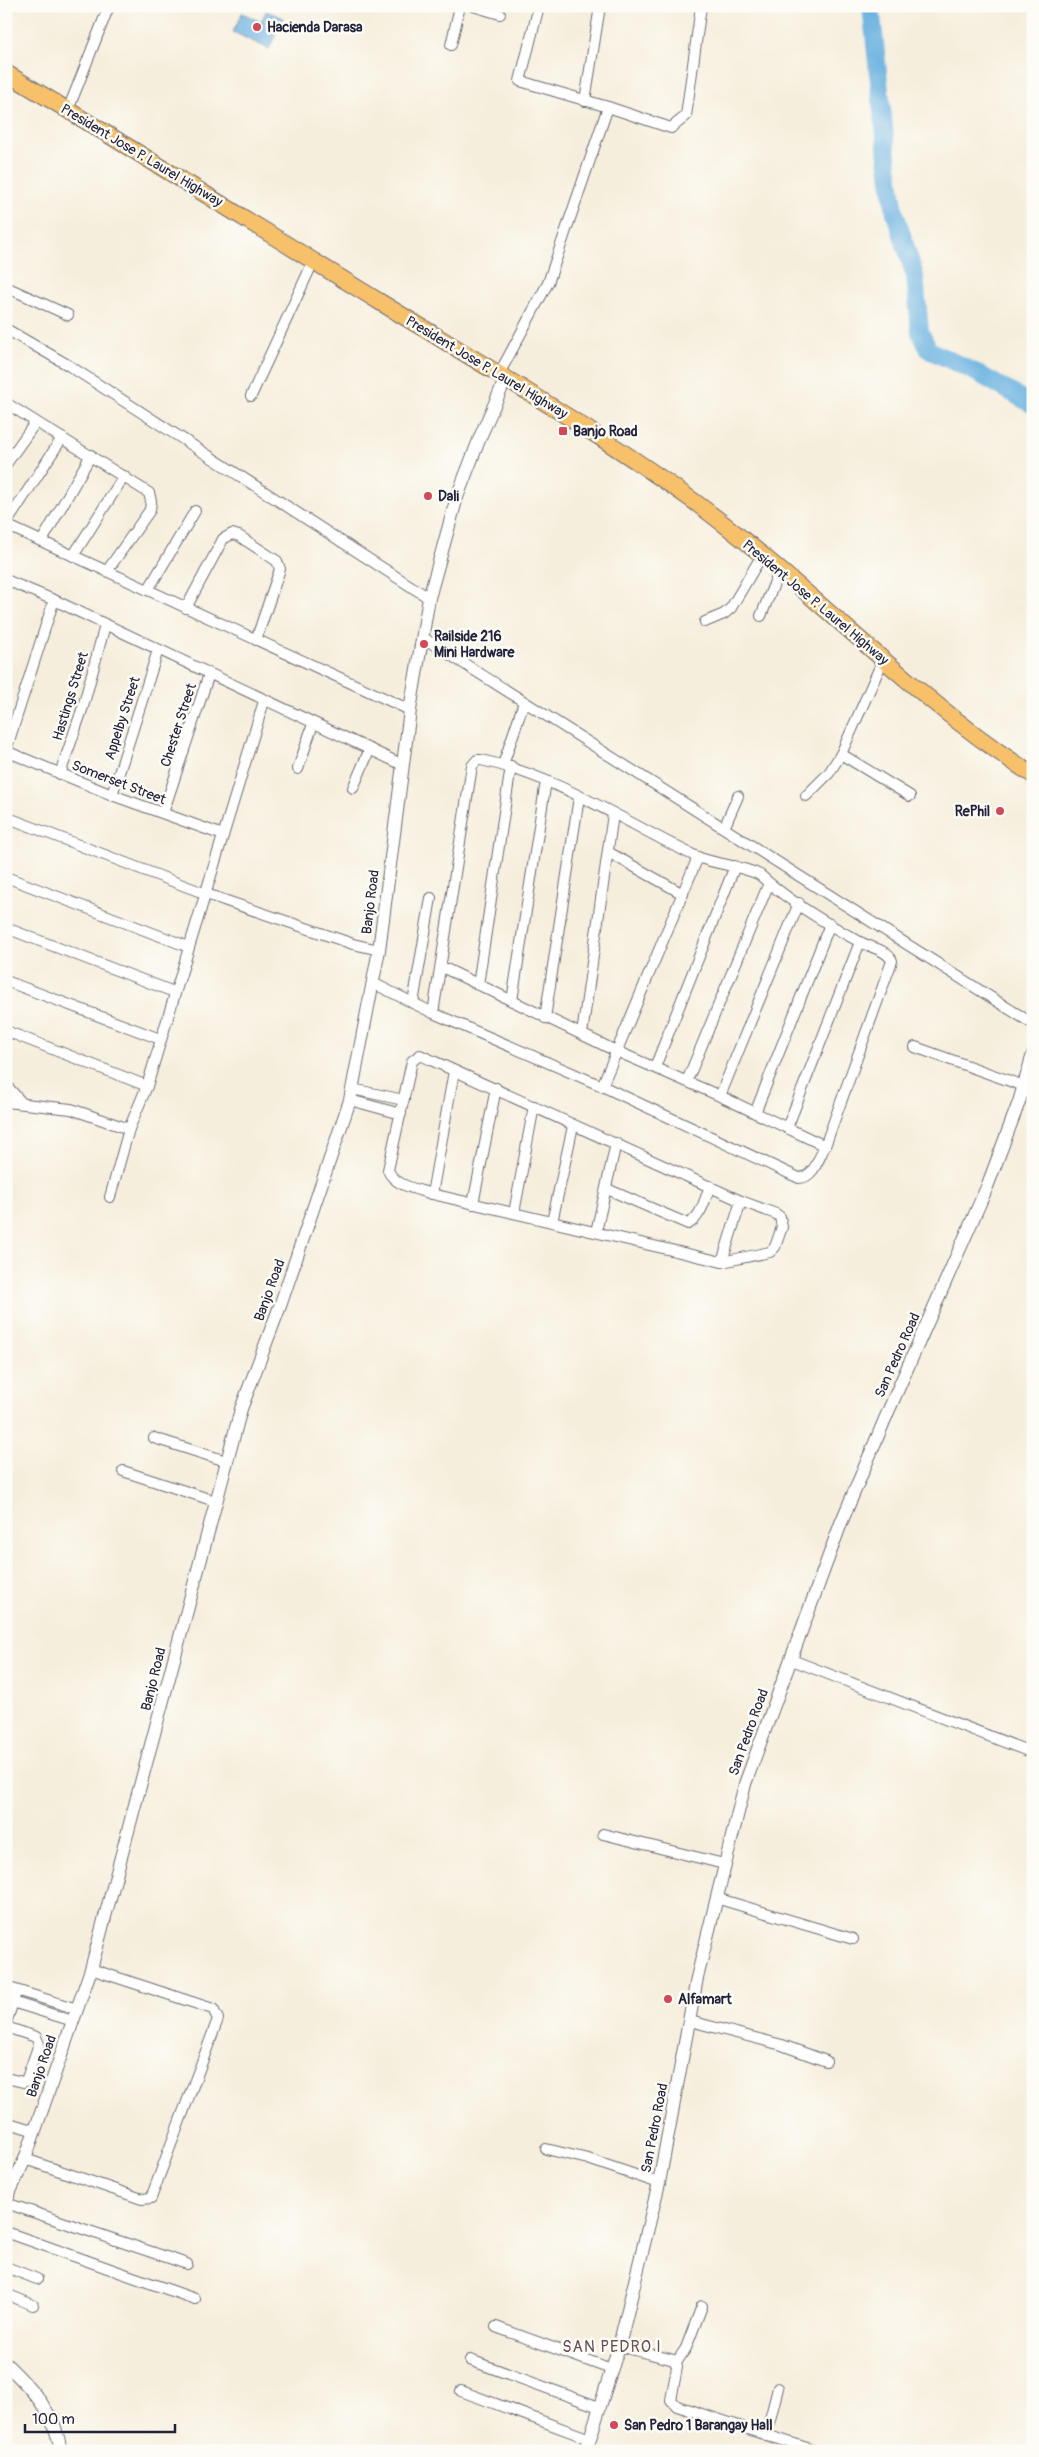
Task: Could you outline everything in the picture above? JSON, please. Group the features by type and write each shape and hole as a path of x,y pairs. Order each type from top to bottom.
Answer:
{"highway":[{"name":"President Jose P. Laurel Highway","path":"6,74 314,260 623,452 694,502 762,555 883,660 973,734 1033,775"}],"street":[{"path":"68,110 109,6"},
{"path":"451,45 460,6"},
{"path":"473,6 500,14"},
{"path":"539,6 520,81 671,128 686,116 701,6"},
{"path":"585,101 600,6"},
{"path":"502,376 548,283 608,107"},
{"path":"251,396 314,260"},
{"path":"6,287 68,315"},
{"path":"6,329 68,365 429,598"},
{"name":"Banjo Road","path":"6,2202 25,2159 91,1969 241,1409 280,1306 351,1094 379,950 410,710 429,598 458,497 502,376"},
{"path":"6,403 149,493 151,501 150,510 107,571"},
{"path":"6,464 35,423"},
{"path":"62,438 6,525 410,710"},
{"path":"42,541 91,455"},
{"path":"73,556 124,476"},
{"path":"148,590 195,511"},
{"path":"186,608 223,539 232,534 239,536 277,560 280,568 256,640"},
{"path":"705,622 724,614 731,608 762,555"},
{"path":"761,616 780,570"},
{"path":"6,580 54,600 403,765"},
{"path":"6,751 54,600"},
{"name":"Hastings Street","path":"60,774 83,707 105,625"},
{"path":"422,637 1033,1024"},
{"name":"Appelby Street","path":"112,794 158,650"},
{"path":"806,796 830,773 841,754 883,660"},
{"name":"Chester Street","path":"163,813 209,674"},
{"path":"110,1197 129,1129 147,1086 264,700"},
{"path":"478,985 507,765 524,702"},
{"path":"298,769 313,724"},
{"path":"353,788 370,749"},
{"name":"Somerset Street","path":"6,751 60,774 223,835"},
{"path":"841,754 910,796"},
{"path":"372,983 433,1013 602,1086 799,1178 808,1177 811,1174 825,1146 892,965 891,957 860,942 830,924 760,875 735,866 698,857 546,781 507,765 476,760 472,766 442,967 433,1013"},
{"path":"512,1001 546,781"},
{"path":"724,828 738,796"},
{"path":"545,1018 579,797"},
{"path":"582,1034 613,814"},
{"path":"6,817 206,894 353,944 379,950"},
{"path":"608,852 683,894"},
{"path":"602,1086 698,857"},
{"path":"655,1067 735,866"},
{"path":"6,877 189,947"},
{"path":"688,1081 769,883"},
{"path":"413,1003 431,898"},
{"path":"720,1096 799,903"},
{"path":"755,1114 830,924"},
{"path":"6,928 174,992"},
{"path":"787,1128 860,942"},
{"path":"442,967 545,1018 616,1051 688,1081 825,1146"},
{"path":"6,981 160,1039"},
{"path":"6,1031 147,1086"},
{"path":"915,1047 1024,1086"},
{"name":"San Pedro Road","path":"588,2445 619,2346 659,2183 697,1978 745,1784 841,1523 987,1187 1024,1086 1033,1054"},
{"path":"420,1055 496,1088 573,1126 616,1143 741,1201 776,1214 780,1217 782,1227 775,1247 770,1252 722,1262 432,1194 397,1182 391,1177 388,1170 412,1061 415,1057 420,1055"},
{"path":"432,1194 454,1071"},
{"path":"6,1085 22,1103"},
{"path":"473,1204 496,1088"},
{"path":"351,1094 404,1100"},
{"path":"351,1094 401,1114"},
{"path":"6,1102 71,1109 129,1129"},
{"path":"514,1213 534,1106"},
{"path":"552,1222 573,1126"},
{"path":"596,1232 616,1143"},
{"path":"607,1189 688,1224 695,1221 710,1186"},
{"path":"722,1262 741,1201"},
{"path":"154,1438 226,1461"},
{"path":"123,1471 215,1501"},
{"path":"792,1660 1033,1753"},
{"path":"604,1834 724,1864"},
{"path":"716,1898 853,1939"},
{"path":"25,2159 142,2199 151,2198 218,2020 213,2009 91,1969"},
{"path":"6,1987 33,1995 75,2015"},
{"path":"6,2023 10,2001 17,1990"},
{"path":"28,2007 33,1995"},
{"path":"10,2001 28,2007 75,2015"},
{"path":"690,2022 782,2045 826,2061"},
{"path":"6,2027 36,2037 40,2044 26,2081 6,2078"},
{"path":"6,2122 35,2131"},
{"path":"546,2149 588,2159 659,2183"},
{"path":"6,2202 187,2264"},
{"path":"6,2232 196,2300"},
{"path":"6,2267 37,2279"},
{"path":"6,2294 33,2305"},
{"path":"702,2306 686,2348 676,2362 671,2400 673,2404 816,2451"},
{"path":"496,2327 611,2369"},
{"path":"619,2346 672,2359 676,2362"},
{"path":"470,2360 599,2407"},
{"path":"6,2364 38,2395 47,2409 58,2433 61,2451"},
{"path":"766,2435 778,2388"},
{"path":"461,2391 588,2445"}],"water":[{"name":"Hacienda Darasa","path":"266,11 283,18 269,49 233,32 242,13 261,22"}],"waterway":[{"path":"871,6 888,166 895,213 915,276 920,332 929,350 979,374 1033,405"}],"place":[{"name":"Hacienda Darasa","path":"257,27"},
{"name":"Banjo Road","path":"563,431"},
{"name":"Dali","path":"428,496"},
{"name":"Railside 216 Mini Hardware","path":"424,644"},
{"name":"RePhil","path":"1000,811"},
{"name":"Alfamart","path":"668,1999"},
{"name":"San Pedro 1 Barangay Hall","path":"614,2425"}],"district":[{"name":"SAN PEDRO I","path":"612,2346"}]}
